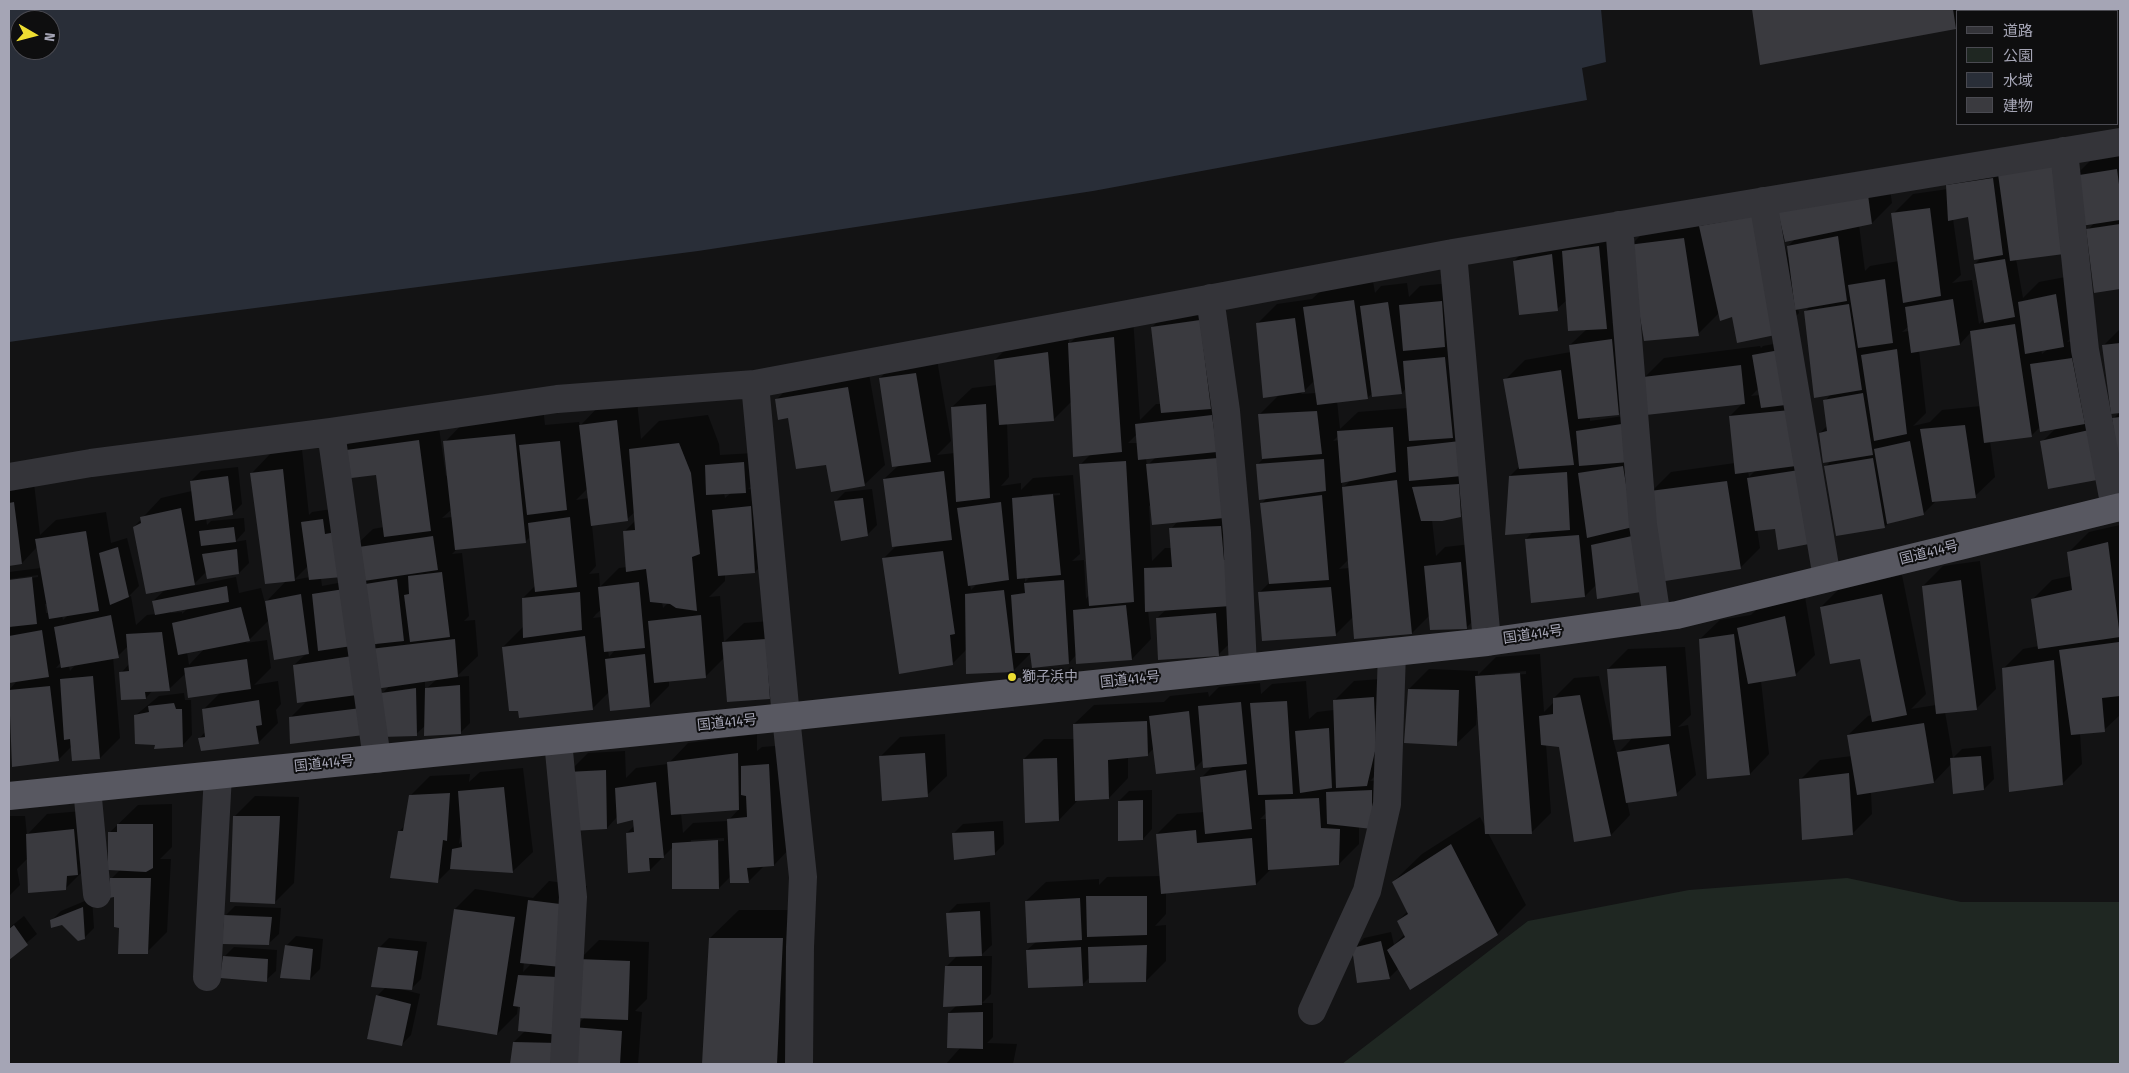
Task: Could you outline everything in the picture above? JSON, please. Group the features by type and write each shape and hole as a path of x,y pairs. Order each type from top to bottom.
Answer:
{"highway":[{"name":"国道414号","path":"9,796 786,718 1487,642 1677,615 2118,507"}],"street":[{"path":"9,477 91,463 331,432 557,399 754,384 1453,253 2120,142"},
{"path":"2064,151 2085,350 2118,507"},
{"path":"1762,201 1827,578"},
{"path":"1619,225 1643,525 1657,618"},
{"path":"1453,253 1487,642"},
{"path":"1210,298 1226,411 1244,668"},
{"path":"754,384 803,877 800,947 799,1064"},
{"path":"331,432 377,759"},
{"path":"1312,1011 1367,891 1387,804 1392,652"},
{"path":"558,741 573,897 564,1064"},
{"path":"207,977 218,775"},
{"path":"87,788 98,894"}],"green space":[{"path":"1847,878 1961,902 2120,902 2120,1064 1342,1064 1528,921 1689,890"}],"water":[{"path":"9,9 1601,9 1606,62 1582,68 1587,100 1093,191 698,251 162,320 9,342"}],"building":[{"path":"1752,9 1953,9 1956,29 1760,65"},
{"path":"2053,165 2064,254 2010,261 1998,174"},
{"path":"2117,169 2120,192 2120,220 2081,226 2073,176"},
{"path":"1993,178 2003,255 1974,260 1968,217 1948,221 1946,185"},
{"path":"1868,195 1872,224 1785,242 1778,212"},
{"path":"1930,208 1941,296 1903,303 1891,213"},
{"path":"1755,216 1780,334 1737,343 1732,317 1720,321 1699,226"},
{"path":"2120,224 2120,289 2094,293 2086,229"},
{"path":"1838,236 1847,301 1795,310 1787,246"},
{"path":"1684,238 1699,336 1644,341 1628,245"},
{"path":"1599,246 1607,329 1568,331 1562,251"},
{"path":"1552,254 1558,311 1519,315 1513,261"},
{"path":"2005,259 2015,317 1984,323 1974,264"},
{"path":"1885,279 1893,343 1858,348 1848,285"},
{"path":"2056,294 2064,347 2025,354 2018,302"},
{"path":"1953,299 1960,345 1911,353 1905,307"},
{"path":"1354,300 1368,399 1317,405 1303,307"},
{"path":"1442,301 1445,347 1403,351 1399,305"},
{"path":"1388,302 1402,394 1372,397 1360,306"},
{"path":"1849,304 1862,390 1814,398 1804,311"},
{"path":"1295,318 1305,392 1263,398 1256,323"},
{"path":"1200,320 1211,409 1161,413 1151,327"},
{"path":"2015,324 2032,437 1984,443 1970,331"},
{"path":"1114,337 1122,452 1073,457 1068,343"},
{"path":"1612,339 1619,415 1578,419 1569,345"},
{"path":"2120,343 2120,413 2111,414 2102,345"},
{"path":"1785,349 1794,404 1761,408 1752,355"},
{"path":"1897,349 1907,434 1874,441 1861,355"},
{"path":"1048,352 1054,421 999,425 994,360"},
{"path":"1445,357 1453,438 1409,441 1403,361"},
{"path":"2072,358 2085,424 2040,432 2030,364"},
{"path":"1741,365 1745,404 1646,415 1643,377"},
{"path":"1561,370 1574,465 1519,469 1503,379"},
{"path":"916,373 931,462 892,467 879,378"},
{"path":"848,387 865,486 831,492 826,465 796,469 788,418 778,420 775,399"},
{"path":"1863,393 1873,455 1823,463 1819,433 1827,431 1823,400"},
{"path":"986,404 990,498 956,502 951,407"},
{"path":"1790,410 1796,466 1735,474 1729,416"},
{"path":"1317,411 1322,454 1262,459 1258,414"},
{"path":"1212,415 1217,452 1138,460 1135,424"},
{"path":"2120,417 2120,466 2119,466 2112,418"},
{"path":"617,420 628,521 591,526 579,425"},
{"path":"1628,423 1630,462 1579,466 1576,431"},
{"path":"1965,425 1976,498 1932,502 1920,429"},
{"path":"1393,427 1396,472 1341,483 1337,431"},
{"path":"2089,430 2097,480 2048,489 2040,441"},
{"path":"515,434 526,543 455,550 443,441"},
{"path":"419,440 431,531 384,537 376,475 343,479 339,451"},
{"path":"560,441 567,510 527,515 519,445"},
{"path":"1460,441 1462,476 1409,481 1407,447"},
{"path":"1910,441 1924,515 1887,524 1874,449"},
{"path":"679,443 691,473 700,554 692,557 697,611 676,608 670,604 650,602 646,569 626,572 623,531 635,530 629,449"},
{"path":"1218,458 1224,518 1152,525 1146,464"},
{"path":"1873,458 1885,528 1836,536 1824,466"},
{"path":"1324,459 1326,491 1259,500 1256,464"},
{"path":"1126,461 1134,602 1089,606 1079,464"},
{"path":"744,462 746,493 706,495 705,465"},
{"path":"1623,466 1633,527 1587,538 1578,473"},
{"path":"283,469 295,581 265,584 250,473"},
{"path":"1799,470 1809,544 1778,550 1775,529 1755,531 1747,478"},
{"path":"944,471 952,540 892,547 883,479"},
{"path":"1567,472 1570,530 1505,535 1509,476"},
{"path":"228,476 233,515 195,521 190,481"},
{"path":"1397,480 1412,634 1354,639 1342,487"},
{"path":"1727,481 1741,569 1659,582 1650,491"},
{"path":"1459,484 1461,517 1442,521 1421,521 1412,487"},
{"path":"1053,494 1061,575 1017,579 1012,498"},
{"path":"1322,495 1329,580 1269,584 1260,503"},
{"path":"863,498 868,536 841,541 834,501"},
{"path":"14,502 22,564 9,566 9,503"},
{"path":"1001,502 1009,580 968,586 957,508"},
{"path":"751,506 755,573 718,576 712,510"},
{"path":"181,508 195,585 146,594 133,527 141,523 140,517"},
{"path":"570,517 577,587 535,592 528,523"},
{"path":"323,519 325,534 336,532 342,577 309,580 301,522"},
{"path":"1221,526 1224,560 1230,559 1231,606 1145,612 1144,568 1172,567 1169,528"},
{"path":"234,527 236,542 201,546 199,531"},
{"path":"86,531 99,611 49,619 35,539"},
{"path":"1579,535 1585,597 1531,603 1525,539"},
{"path":"433,536 438,570 357,582 352,548"},
{"path":"1632,536 1641,592 1597,599 1591,545"},
{"path":"2108,542 2120,637 2038,649 2031,599 2072,590 2067,552"},
{"path":"118,547 129,597 110,605 99,553"},
{"path":"237,549 239,574 207,579 202,554"},
{"path":"943,551 955,634 950,635 953,665 899,674 882,558"},
{"path":"1461,562 1467,629 1430,630 1424,566"},
{"path":"442,572 450,637 410,642 404,595 409,594 408,576"},
{"path":"32,577 37,624 9,627 9,580"},
{"path":"397,579 404,641 366,645 359,585"},
{"path":"1064,580 1069,664 1032,668 1030,653 1015,653 1011,595 1025,593 1024,583"},
{"path":"1961,580 1977,710 1936,714 1922,586"},
{"path":"639,582 645,648 604,652 598,587"},
{"path":"227,586 229,602 155,615 152,601"},
{"path":"1331,587 1336,636 1262,641 1258,592"},
{"path":"344,589 352,646 318,651 312,594"},
{"path":"1004,590 1014,672 966,674 965,594"},
{"path":"580,592 582,630 523,638 522,598"},
{"path":"301,594 309,654 274,660 265,601"},
{"path":"1882,594 1907,715 1872,722 1860,659 1830,664 1820,607"},
{"path":"1126,605 1132,660 1076,664 1073,610"},
{"path":"241,607 250,641 178,655 172,623"},
{"path":"1216,613 1219,656 1158,660 1156,618"},
{"path":"111,615 119,658 61,668 54,627"},
{"path":"701,615 706,678 654,683 648,621"},
{"path":"1785,616 1796,676 1748,684 1737,628"},
{"path":"42,630 49,677 9,683 9,636"},
{"path":"162,632 170,691 145,692 146,699 121,700 119,672 129,671 126,634"},
{"path":"1734,634 1750,775 1707,779 1699,639"},
{"path":"585,636 593,710 519,718 518,711 509,711 502,647"},
{"path":"455,639 458,677 375,689 370,649"},
{"path":"766,639 770,699 727,702 722,642"},
{"path":"2119,642 2120,696 2102,698 2105,732 2071,735 2059,650"},
{"path":"645,654 650,707 610,711 605,659"},
{"path":"352,656 357,695 297,703 293,665"},
{"path":"247,659 251,689 188,698 184,668"},
{"path":"2054,660 2063,785 2009,792 2002,668"},
{"path":"1666,666 1671,736 1613,740 1607,669"},
{"path":"1520,673 1532,834 1485,834 1475,676"},
{"path":"93,676 100,759 72,761 70,739 64,740 60,679"},
{"path":"460,685 461,734 424,736 425,688"},
{"path":"50,686 59,761 12,767 9,690"},
{"path":"416,688 417,736 381,737 381,693"},
{"path":"1408,689 1459,690 1457,746 1404,743"},
{"path":"1580,695 1611,836 1574,842 1559,747 1541,745 1539,716 1553,714 1553,698"},
{"path":"1374,697 1376,747 1367,786 1336,788 1333,700"},
{"path":"259,700 262,725 256,726 259,744 201,751 198,738 205,737 202,709"},
{"path":"1287,701 1293,794 1258,795 1250,703"},
{"path":"1241,702 1247,764 1203,768 1198,706"},
{"path":"174,703 176,709 182,709 183,747 154,749 155,745 135,744 134,715 149,712 148,706"},
{"path":"361,708 364,735 290,744 289,717"},
{"path":"1189,711 1195,770 1156,774 1149,716"},
{"path":"1147,721 1148,756 1108,760 1109,799 1075,801 1073,724"},
{"path":"1924,723 1934,783 1857,795 1847,735"},
{"path":"1329,728 1332,788 1300,793 1295,731"},
{"path":"1669,744 1677,796 1626,803 1617,752"},
{"path":"738,753 739,810 671,815 667,762"},
{"path":"925,753 928,797 882,801 879,756"},
{"path":"1981,756 1984,790 1953,794 1950,758"},
{"path":"1057,758 1059,821 1025,823 1023,759"},
{"path":"769,764 774,866 747,868 749,883 730,883 727,819 747,817 746,796 741,795 741,766"},
{"path":"606,770 607,829 572,831 567,772"},
{"path":"1246,770 1252,829 1205,834 1200,777"},
{"path":"1849,773 1853,835 1802,840 1799,779"},
{"path":"656,782 664,858 649,858 650,871 628,873 626,833 634,832 633,820 617,824 615,788"},
{"path":"504,787 513,873 450,869 452,849 462,847 458,791"},
{"path":"1372,790 1372,829 1327,824 1326,792"},
{"path":"450,793 447,841 443,840 438,883 390,878 398,831 403,831 409,795"},
{"path":"1319,798 1321,828 1340,829 1339,865 1268,870 1265,800"},
{"path":"1143,800 1143,840 1118,841 1118,801"},
{"path":"233,816 280,816 275,904 230,902"},
{"path":"117,824 153,824 153,868 146,872 108,870 108,832 117,832"},
{"path":"74,829 78,875 67,876 66,890 28,893 26,834"},
{"path":"1196,830 1197,843 1252,838 1256,885 1161,894 1156,834"},
{"path":"994,831 995,855 954,860 952,833"},
{"path":"718,840 719,889 672,889 672,843"},
{"path":"1451,844 1498,935 1410,990 1387,950 1405,937 1397,921 1408,914 1392,882"},
{"path":"110,878 151,878 148,954 118,954 119,928 114,927 114,897 109,898"},
{"path":"1086,896 1147,896 1147,935 1087,937"},
{"path":"1080,898 1082,940 1027,943 1025,901"},
{"path":"528,900 568,905 561,967 520,963"},
{"path":"83,907 85,939 78,941 62,925 51,928 50,920"},
{"path":"454,909 515,917 497,1035 437,1025"},
{"path":"980,911 982,956 949,957 946,913"},
{"path":"224,915 272,917 269,945 222,944"},
{"path":"14,925 28,945 9,960 9,929"},
{"path":"709,938 783,938 777,1064 702,1064"},
{"path":"1381,941 1390,979 1357,983 1352,948"},
{"path":"285,945 313,949 310,980 280,978"},
{"path":"1147,945 1146,982 1089,983 1088,947"},
{"path":"378,947 418,951 412,990 371,987"},
{"path":"1081,947 1083,986 1028,988 1026,950"},
{"path":"223,956 268,959 267,982 220,978"},
{"path":"578,959 630,961 628,1020 575,1018"},
{"path":"945,966 982,966 982,1005 943,1007"},
{"path":"518,975 557,977 560,1035 518,1031 520,1007 513,1006"},
{"path":"376,995 411,1004 402,1046 367,1039"},
{"path":"983,1012 983,1049 947,1048 948,1013"},
{"path":"573,1027 622,1031 620,1064 571,1064"},
{"path":"513,1042 558,1043 556,1064 510,1064"}],"place":[{"name":"獅子浜中","path":"1012,677"}]}
